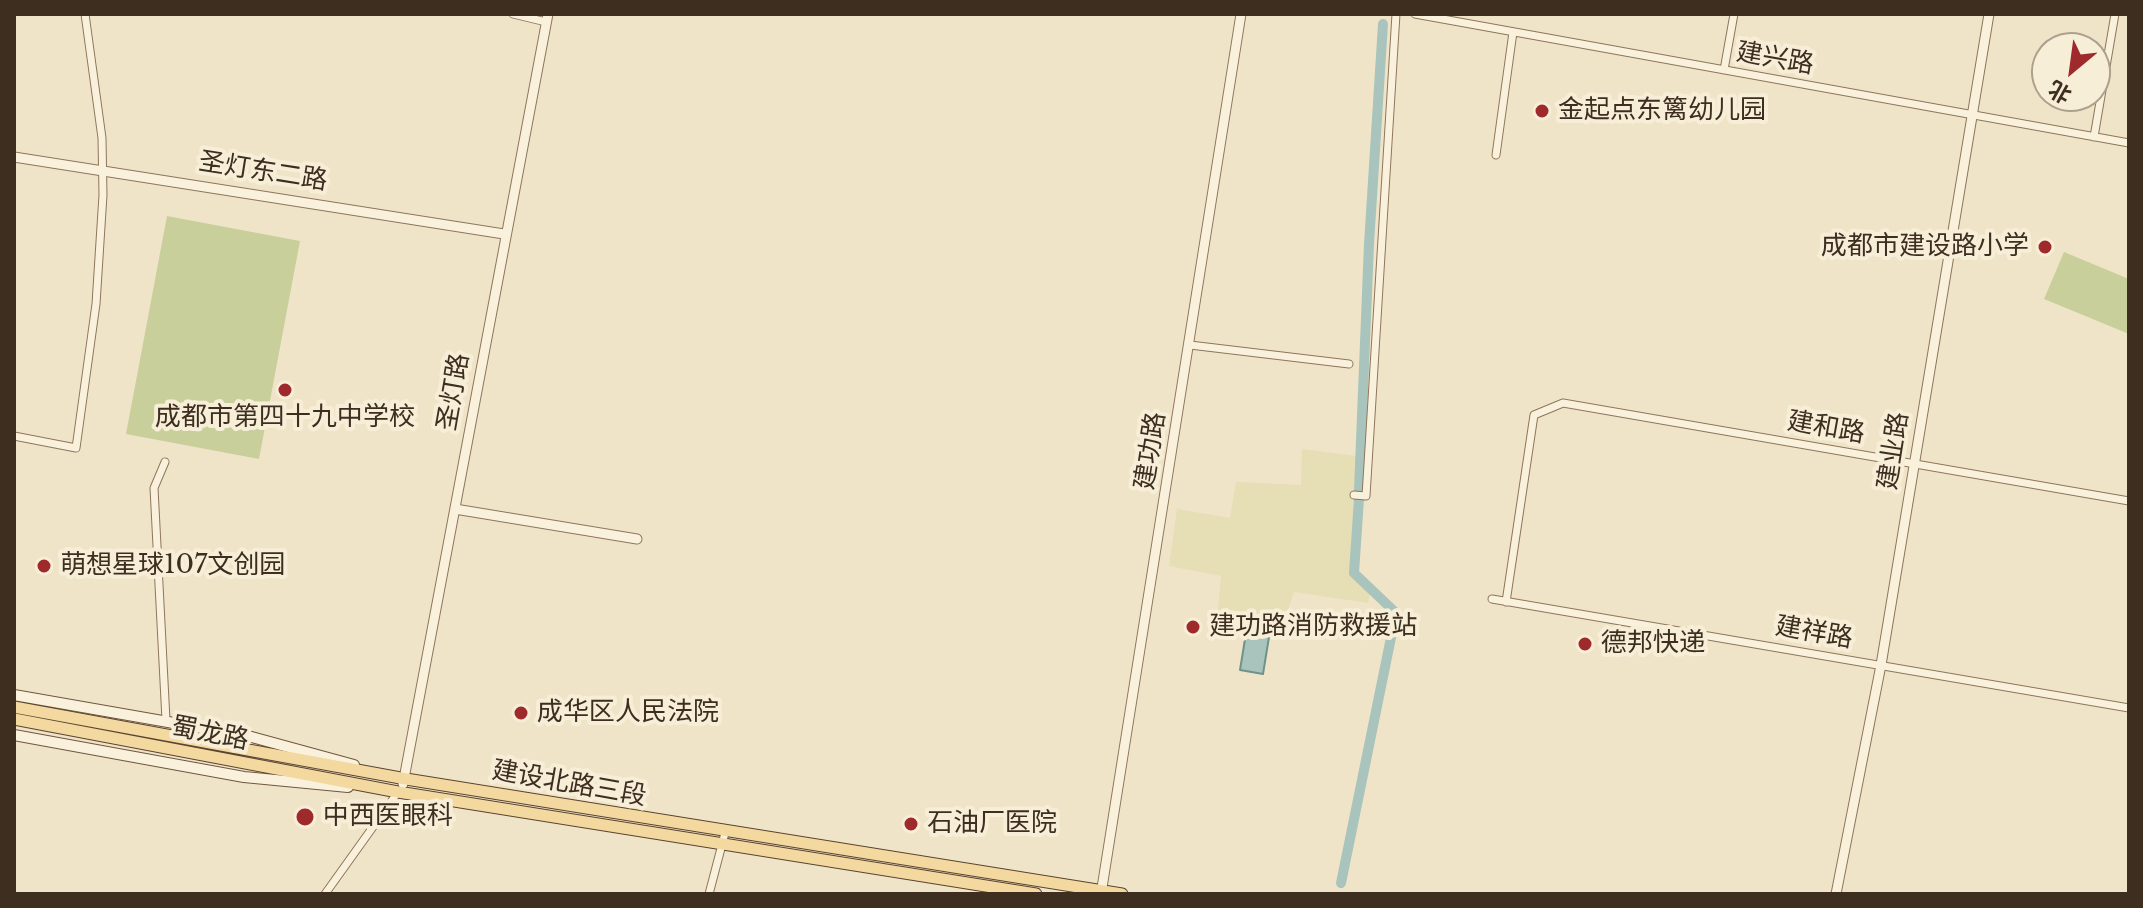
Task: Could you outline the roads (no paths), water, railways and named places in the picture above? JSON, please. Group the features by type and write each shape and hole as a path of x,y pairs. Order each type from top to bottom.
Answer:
{"main road":[{"name":"建设北路三段","path":"14,695 248,736 406,779 725,833 1122,894"},
{"name":"蜀龙路","path":"14,707 398,792"},
{"name":"蜀龙路","path":"14,719 145,738"},
{"name":"建设北路三段","path":"14,735 244,777 398,792 1036,894"},
{"path":"145,738 406,779"}],"street":[{"path":"14,436 76,448 96,304 102,169 102,138 85,14"},
{"path":"513,14 547,18"},
{"name":"建功路","path":"1101,892 1241,14"},
{"path":"1354,495 1366,496 1396,14"},
{"name":"建兴路","path":"1415,14 2129,143"},
{"path":"1724,70 1734,14"},
{"name":"建业路","path":"1836,894 1881,665 1989,14"},
{"path":"2094,137 2115,14"},
{"name":"圣灯路","path":"406,779 504,234 547,18"},
{"path":"1496,155 1513,32"},
{"name":"圣灯东二路","path":"14,157 504,234"},
{"path":"1190,345 1349,364"},
{"name":"建和路","path":"1506,602 1534,415 1563,403 2129,501"},
{"path":"165,462 154,488 166,720"},
{"path":"455,509 637,539"},
{"name":"建祥路","path":"1492,599 2129,708"},
{"path":"325,894 406,779"},
{"path":"709,894 725,833"}],"water":[{"path":"1246,633 1269,637 1263,674 1240,670"}],"waterway":[{"path":"1359,490 1369,244 1383,24"},
{"path":"1341,883 1396,613 1354,573 1359,499"}],"place":[{"name":"金起点东篱幼儿园","path":"1542,111"},
{"name":"成都市建设路小学","path":"2045,247"},
{"name":"成都市第四十九中学校","path":"285,390"},
{"name":"萌想星球107文创园","path":"44,566"},
{"name":"建功路消防救援站","path":"1193,627"},
{"name":"德邦快递","path":"1585,644"},
{"name":"成华区人民法院","path":"521,713"},
{"name":"中西医眼科","path":"305,817"},
{"name":"石油厂医院","path":"911,824"}]}
